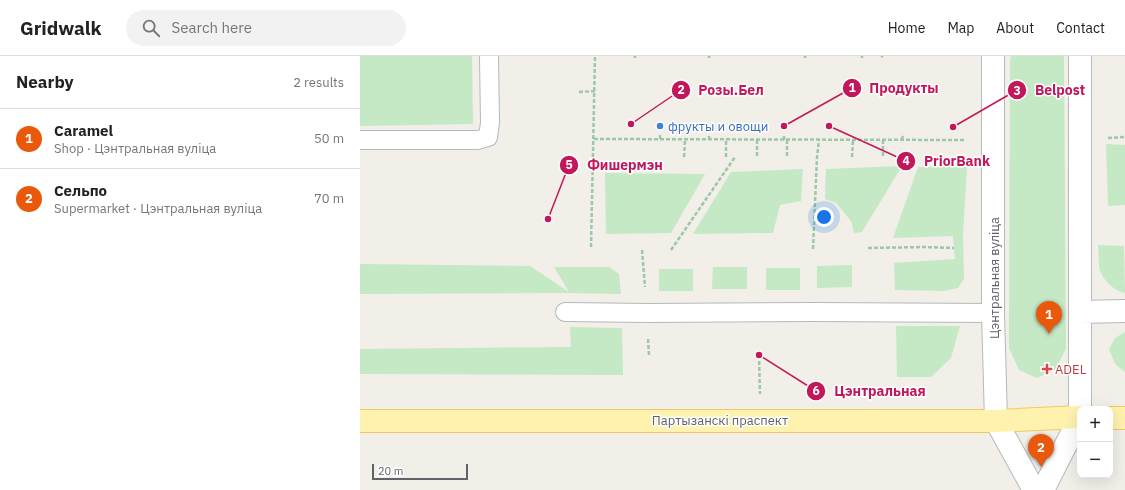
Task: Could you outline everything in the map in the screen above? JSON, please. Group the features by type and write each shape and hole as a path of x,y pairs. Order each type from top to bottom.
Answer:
{"main road":[{"name":"Партызанскі праспект","path":"360,421 996,421 1077,418"},
{"path":"1113,418 1125,418"}],"street":[{"name":"Цэнтральная вуліца","path":"993,56 993,313 996,421 1034,490"},
{"path":"1080,56 1080,406"},
{"path":"1080,312 1125,311"},
{"path":"1043,490 1077,424"}],"lane":[{"path":"360,140 478,140 488,137 490,123 489,56"},
{"path":"565,312 993,313"}],"path":[{"path":"591,247 595,56"},
{"path":"579,92 595,91"},
{"path":"709,134 709,140"},
{"path":"784,134 788,157"},
{"path":"902,134 902,140"},
{"path":"1102,138 1125,138"},
{"path":"594,139 967,140"},
{"path":"684,157 685,140"},
{"path":"726,140 726,157"},
{"path":"757,140 757,157"},
{"path":"813,249 819,140"},
{"path":"852,157 853,140"},
{"path":"883,140 883,156"},
{"path":"671,250 735,157"},
{"path":"868,248 954,248"},
{"path":"759,355 762,420"}],"green space":[{"path":"360,56 472,56 473,124 360,126"},
{"path":"1011,56 1064,56 1066,349 1055,370 1037,378 1019,370 1009,348"},
{"path":"1106,144 1125,145 1125,205 1108,206"},
{"path":"902,166 862,232 854,233 851,221 836,203 825,199 826,169"},
{"path":"918,167 967,167 963,234 964,279 958,288 944,291 895,290 894,263 955,259 953,236 893,238"},
{"path":"803,169 801,201 780,205 773,233 693,234 731,172"},
{"path":"605,173 705,174 671,233 606,234"},
{"path":"1098,245 1124,246 1125,293 1111,286 1101,273"},
{"path":"360,264 530,266 569,292 554,267 609,267 619,274 621,294 360,294"},
{"path":"852,265 852,287 817,288 817,266"},
{"path":"713,267 747,267 747,289 712,289"},
{"path":"766,268 800,268 800,290 766,290"},
{"path":"659,269 693,269 693,291 659,291"},
{"path":"896,326 960,326 951,358 931,377 897,377"},
{"path":"570,327 622,328 623,375 360,374 360,349 571,347"},
{"path":"1125,332 1125,372 1115,364 1109,349 1115,338"}],"place":[{"name":"Розы.Бел","path":"631,124"},
{"name":"фрукты и овощи","path":"660,126"},
{"name":"Продукты","path":"784,126"},
{"name":"PriorBank","path":"829,126"},
{"name":"Belpost","path":"953,127"},
{"name":"Фишермэн","path":"548,219"},
{"name":"Caramel","path":"1049,334"},
{"name":"Цэнтральная","path":"759,355"},
{"name":"ADEL","path":"1047,369"},
{"name":"Сельпо","path":"1041,467"}]}
